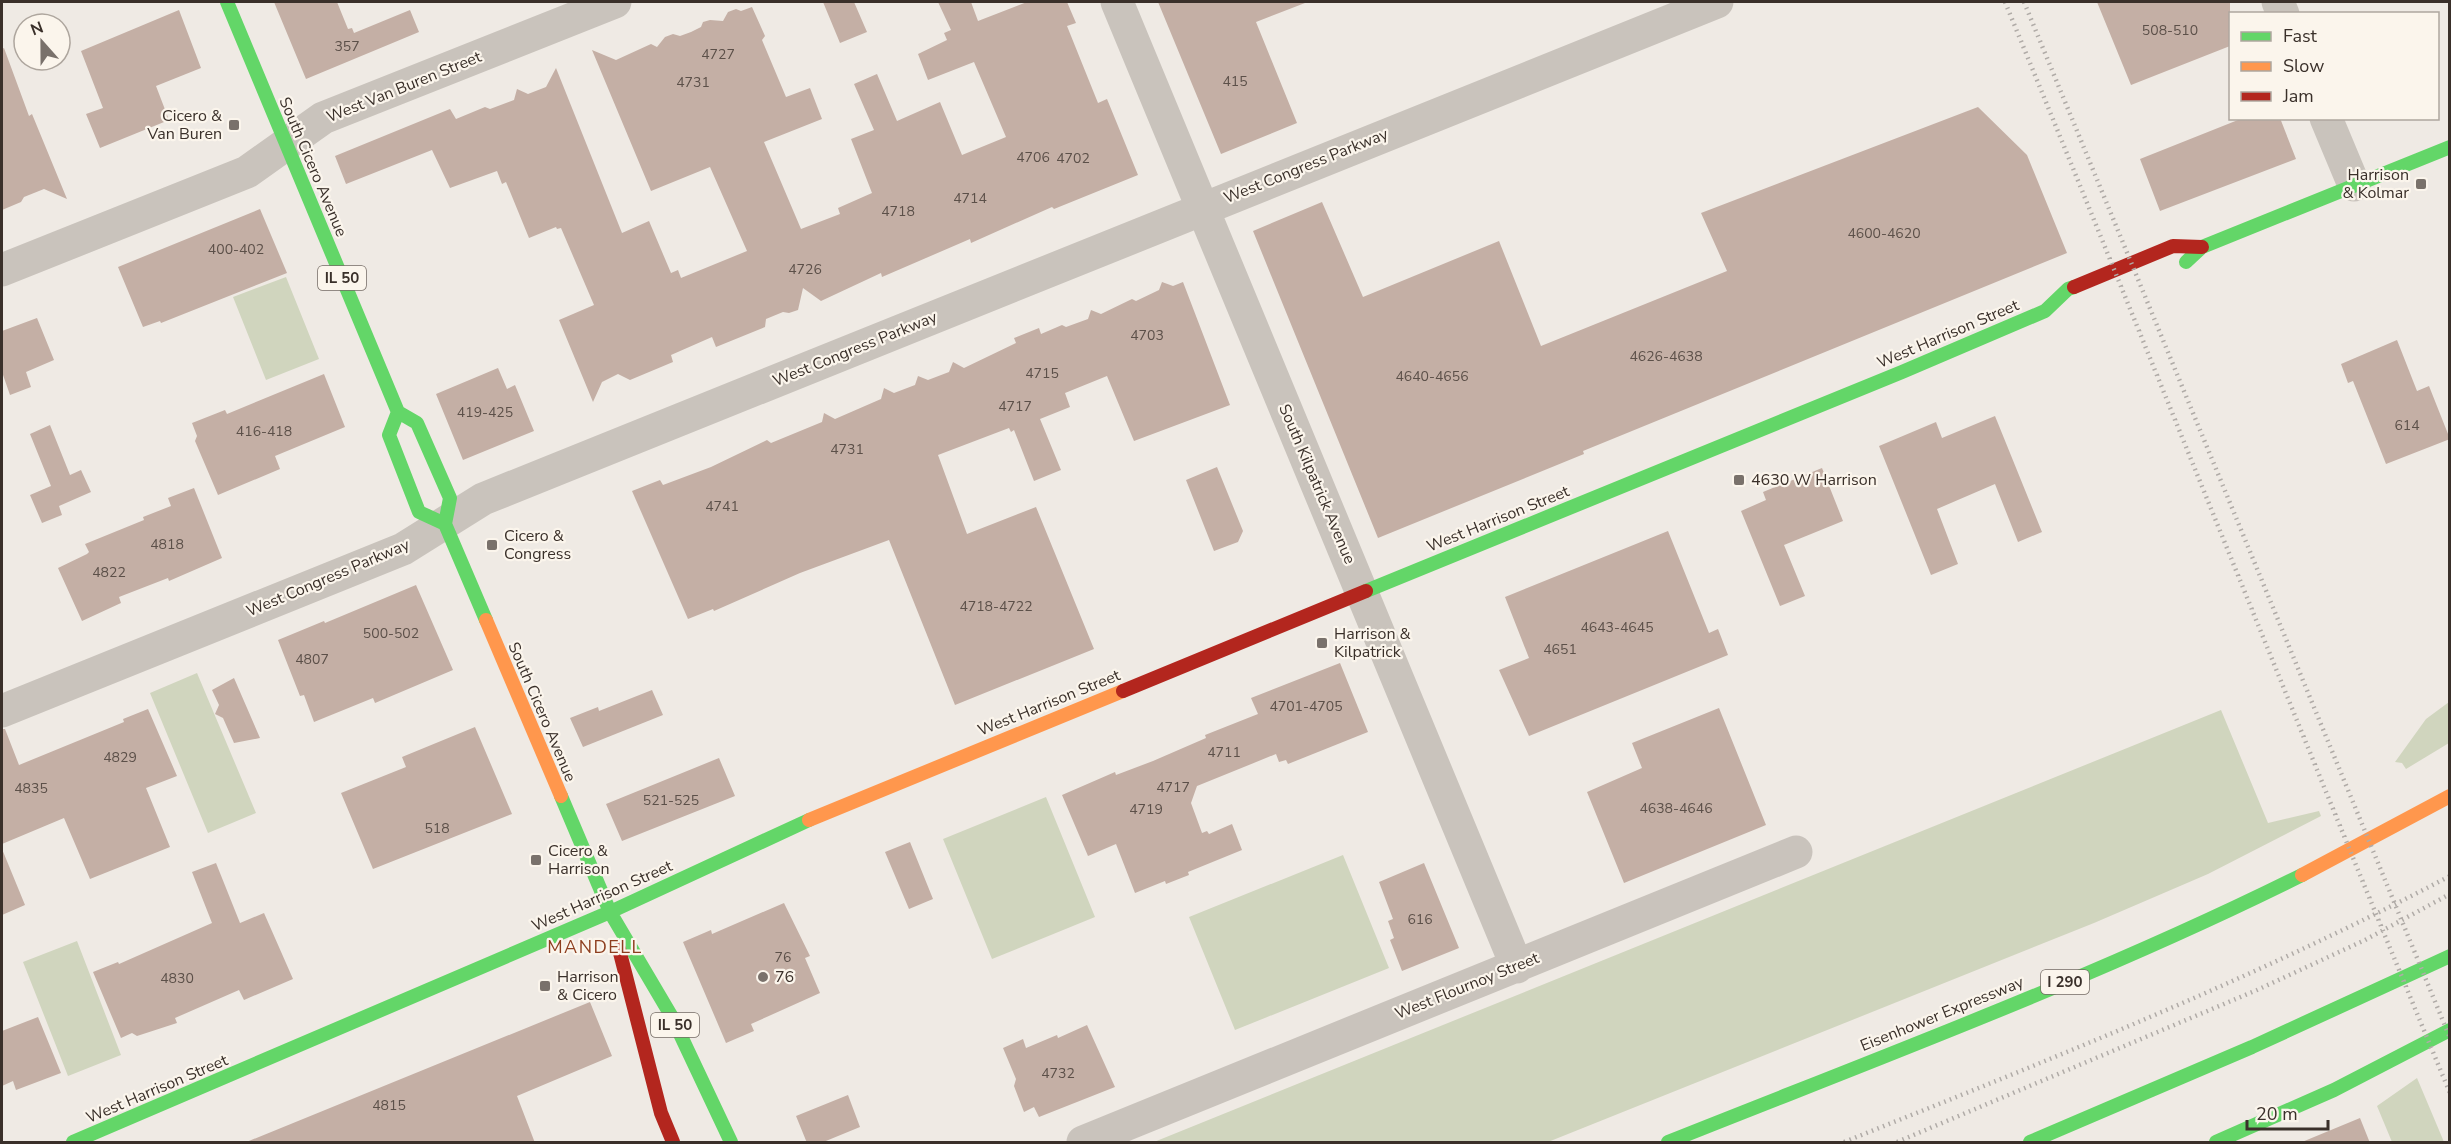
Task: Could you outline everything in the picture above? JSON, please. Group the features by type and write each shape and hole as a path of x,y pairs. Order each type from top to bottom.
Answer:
{"main road":[{"name":"South Cicero Avenue","path":"226,2 398,412 417,423 450,498 445,524 610,912 672,1017 730,1143"},
{"name":"West Harrison Street","path":"2174,270 2182,267 2202,247 2450,147"},
{"name":"West Harrison Street","path":"73,1143 610,912 799,824 1902,372 2045,311 2068,289 2173,246 2202,247"},
{"name":"West Harrison Street","path":"2045,311 2067,311"},
{"path":"398,412 389,435 419,512 445,524"},
{"name":"Eisenhower Expressway","path":"1668,1143 2092,971 2267,894 2403,824 2450,796"},
{"name":"South Cicero Avenue","path":"610,912 661,1113 674,1143"},
{"path":"2030,1143 2262,1042 2450,956"},
{"path":"2216,1143 2284,1114 2399,1058 2450,1030"}],"street":[{"name":"West Van Buren Street","path":"2,270 247,172 323,118 615,2"},
{"name":"South Kilpatrick Avenue","path":"1117,2 1517,967"},
{"name":"West Congress Parkway","path":"2,711 404,549 483,499 1717,2"},
{"path":"2327,120 2354,185"},
{"name":"West Flournoy Street","path":"1083,1143 1796,852"},
{"name":"West Flournoy Street","path":"1105,1143 1139,1120"}],"green space":[{"path":"286,277 319,359 266,380 233,297"},
{"path":"197,673 256,813 208,833 150,693"},
{"path":"2449,702 2449,743 2406,769 2402,763 2395,762 2426,719"},
{"path":"2221,710 2268,823 2319,811 2321,816 2208,874 2094,923 1548,1142 1154,1142"},
{"path":"1046,797 1095,917 992,959 943,839"},
{"path":"1343,855 1389,968 1235,1030 1189,917"},
{"path":"77,941 121,1055 68,1076 23,962"},
{"path":"2417,1078 2444,1142 2392,1142 2377,1106"}],"building":[{"path":"274,2 337,2 348,29 352,28 354,33 410,10 419,32 306,79"},
{"path":"823,2 854,2 867,32 840,43"},
{"path":"938,2 971,2 978,21 1027,2 1067,2 1076,23 1067,26 1098,103 1107,99 1138,175 1054,209 1052,207 971,243 970,239 882,277 881,273 821,301 803,288 798,310 783,312 766,319 765,327 716,347 712,337 671,355 673,362 630,380 618,374 602,382 593,402 559,320 594,305 561,228 556,227 529,238 506,182 502,184 497,171 450,188 432,150 346,184 335,156 450,109 456,119 485,107 490,109 514,100 517,89 528,94 546,87 556,68 622,233 649,221 671,273 678,270 681,278 747,251 710,167 651,191 592,50 616,60 651,44 657,47 665,37 673,34 680,36 691,32 701,27 703,22 723,21 728,12 752,7 765,36 762,40 786,97 810,88 822,119 764,142 801,229 840,214 838,208 872,193 851,139 874,130 854,84 877,74 897,121 940,102 962,155 1006,137 974,62 928,80 918,54 947,40 944,33 951,30"},
{"path":"1158,2 1305,2 1256,22 1297,123 1221,154"},
{"path":"2097,2 2230,2 2229,46 2131,85"},
{"path":"179,10 201,68 156,86 169,120 100,148 86,114 103,108 81,51"},
{"path":"4,48 29,116 32,114 67,199 44,189 2,210 2,49"},
{"path":"1978,107 2027,155 2067,253 1583,451 1584,454 1378,538 1253,231 1322,202 1363,297 1499,241 1541,346 1727,271 1701,213"},
{"path":"2238,120 2281,120 2296,159 2160,211 2140,159"},
{"path":"260,209 287,273 161,323 160,321 143,327 118,267"},
{"path":"1162,282 1173,286 1183,282 1230,405 1134,441 1107,376 1065,393 1070,407 1040,419 1061,470 1034,481 1014,430 1011,432 1009,428 938,455 967,534 1036,507 1094,649 955,705 889,540 800,573 714,611 713,609 688,619 632,491 660,480 663,485 711,467 767,440 771,443 822,422 824,413 835,419 881,399 884,388 894,393 915,385 918,376 928,380 949,372 953,362 964,368 1016,343 1014,338 1039,328 1041,334 1062,325 1066,327 1088,319 1091,310 1101,314 1132,299 1136,301 1159,290"},
{"path":"37,318 54,360 26,372 31,387 10,395 2,372 2,331"},
{"path":"2397,340 2417,391 2429,386 2450,439 2386,464 2353,381 2348,383 2341,364"},
{"path":"498,368 507,389 515,385 534,431 463,460 436,394"},
{"path":"324,374 345,427 275,456 280,469 218,495 195,441 197,436 192,423 225,410 227,414"},
{"path":"1995,416 2042,532 2018,542 1995,484 1937,509 1958,564 1931,575 1879,446 1936,422 1942,438"},
{"path":"50,425 70,475 81,470 91,492 59,506 62,515 42,523 30,495 51,486 30,434"},
{"path":"1217,467 1243,531 1238,542 1214,551 1186,480"},
{"path":"1822,468 1843,521 1784,545 1805,596 1780,606 1741,511 1766,500 1763,492"},
{"path":"194,488 222,558 169,581 168,578 119,597 121,603 82,621 58,568 87,554 89,552 85,544 144,520 143,517 171,506 168,498"},
{"path":"1668,531 1709,633 1718,629 1728,655 1529,736 1499,670 1529,658 1505,597"},
{"path":"416,585 453,670 375,703 373,698 314,722 304,695 300,696 278,640"},
{"path":"1340,663 1368,732 1288,764 1286,760 1279,762 1276,754 1197,786 1191,803 1202,833 1207,831 1209,834 1232,824 1242,850 1188,872 1189,875 1166,884 1165,881 1135,893 1116,844 1088,856 1062,795 1115,772 1116,775 1153,761 1206,738 1205,735 1258,714 1251,698"},
{"path":"234,678 260,738 234,743 223,718 215,714 219,705 212,690"},
{"path":"652,690 663,715 583,747 570,718 598,707 599,711"},
{"path":"1719,708 1766,825 1624,883 1587,792 1642,768 1632,743"},
{"path":"148,709 177,776 146,788 170,847 90,879 64,818 2,844 2,729 5,729 19,765 124,722 123,719"},
{"path":"475,727 512,814 373,869 341,793 406,767 402,757"},
{"path":"719,758 735,796 622,841 606,804"},
{"path":"910,842 933,899 909,909 885,852"},
{"path":"2,849 25,905 2,915"},
{"path":"216,863 240,923 264,913 293,979 244,1000 239,990 175,1018 177,1023 137,1036 132,1033 121,1038 93,972 118,962 119,964 212,923 192,872"},
{"path":"1424,863 1459,948 1402,971 1390,940 1394,938 1388,921 1393,919 1379,882"},
{"path":"784,903 810,956 805,958 820,993 751,1024 754,1031 726,1043 683,942 711,930 712,934"},
{"path":"590,1002 612,1056 517,1096 535,1143 244,1143"},
{"path":"38,1017 61,1073 16,1090 13,1081 2,1086 2,1031"},
{"path":"1087,1025 1115,1087 1039,1117 1034,1107 1024,1112 1014,1086 1016,1079 1003,1048 1023,1039 1026,1048 1057,1035 1058,1038"},
{"path":"848,1095 860,1127 821,1143 807,1143 796,1116"},
{"path":"2360,1118 2370,1143 2302,1143 2302,1142"}],"railway":[{"path":"2005,2 2450,1093"},
{"path":"2024,2 2450,1038"},
{"path":"1844,1142 2074,1049 2226,984 2376,914 2450,876"},
{"path":"1897,1142 2257,990 2365,940 2450,894"}],"traffic: fast":[{"path":"227,2 398,412 417,423 450,498 445,524 486,620"},
{"path":"2186,262 2202,247 2450,147"},
{"path":"1366,591 1902,372 2045,311 2068,289 2074,287"},
{"path":"398,412 389,435 419,512 445,524"},
{"path":"561,796 610,912 672,1017 731,1142"},
{"path":"73,1142 610,912 809,820"},
{"path":"1668,1142 2067,982 2302,875"},
{"path":"2030,1142 2252,1047 2450,956"},
{"path":"2216,1142 2334,1090 2450,1030"}],"traffic: slow":[{"path":"486,620 561,796"},
{"path":"809,820 1123,691"},
{"path":"2302,875 2450,796"}],"traffic: jam":[{"path":"2074,287 2173,246 2202,247"},
{"path":"1123,691 1366,591"},
{"path":"619,949 661,1113 673,1142"}],"place":[{"name":"Cicero & Van Buren","path":"234,125"},
{"name":"Harrison & Kolmar","path":"2421,184"},
{"name":"4630 W Harrison","path":"1739,480"},
{"name":"Cicero & Congress","path":"492,545"},
{"name":"Harrison & Kilpatrick","path":"1322,643"},
{"name":"Cicero & Harrison","path":"536,860"},
{"name":"76","path":"763,977"},
{"name":"Harrison & Cicero","path":"545,986"}],"district":[{"name":"MANDELL","path":"595,947"}]}
